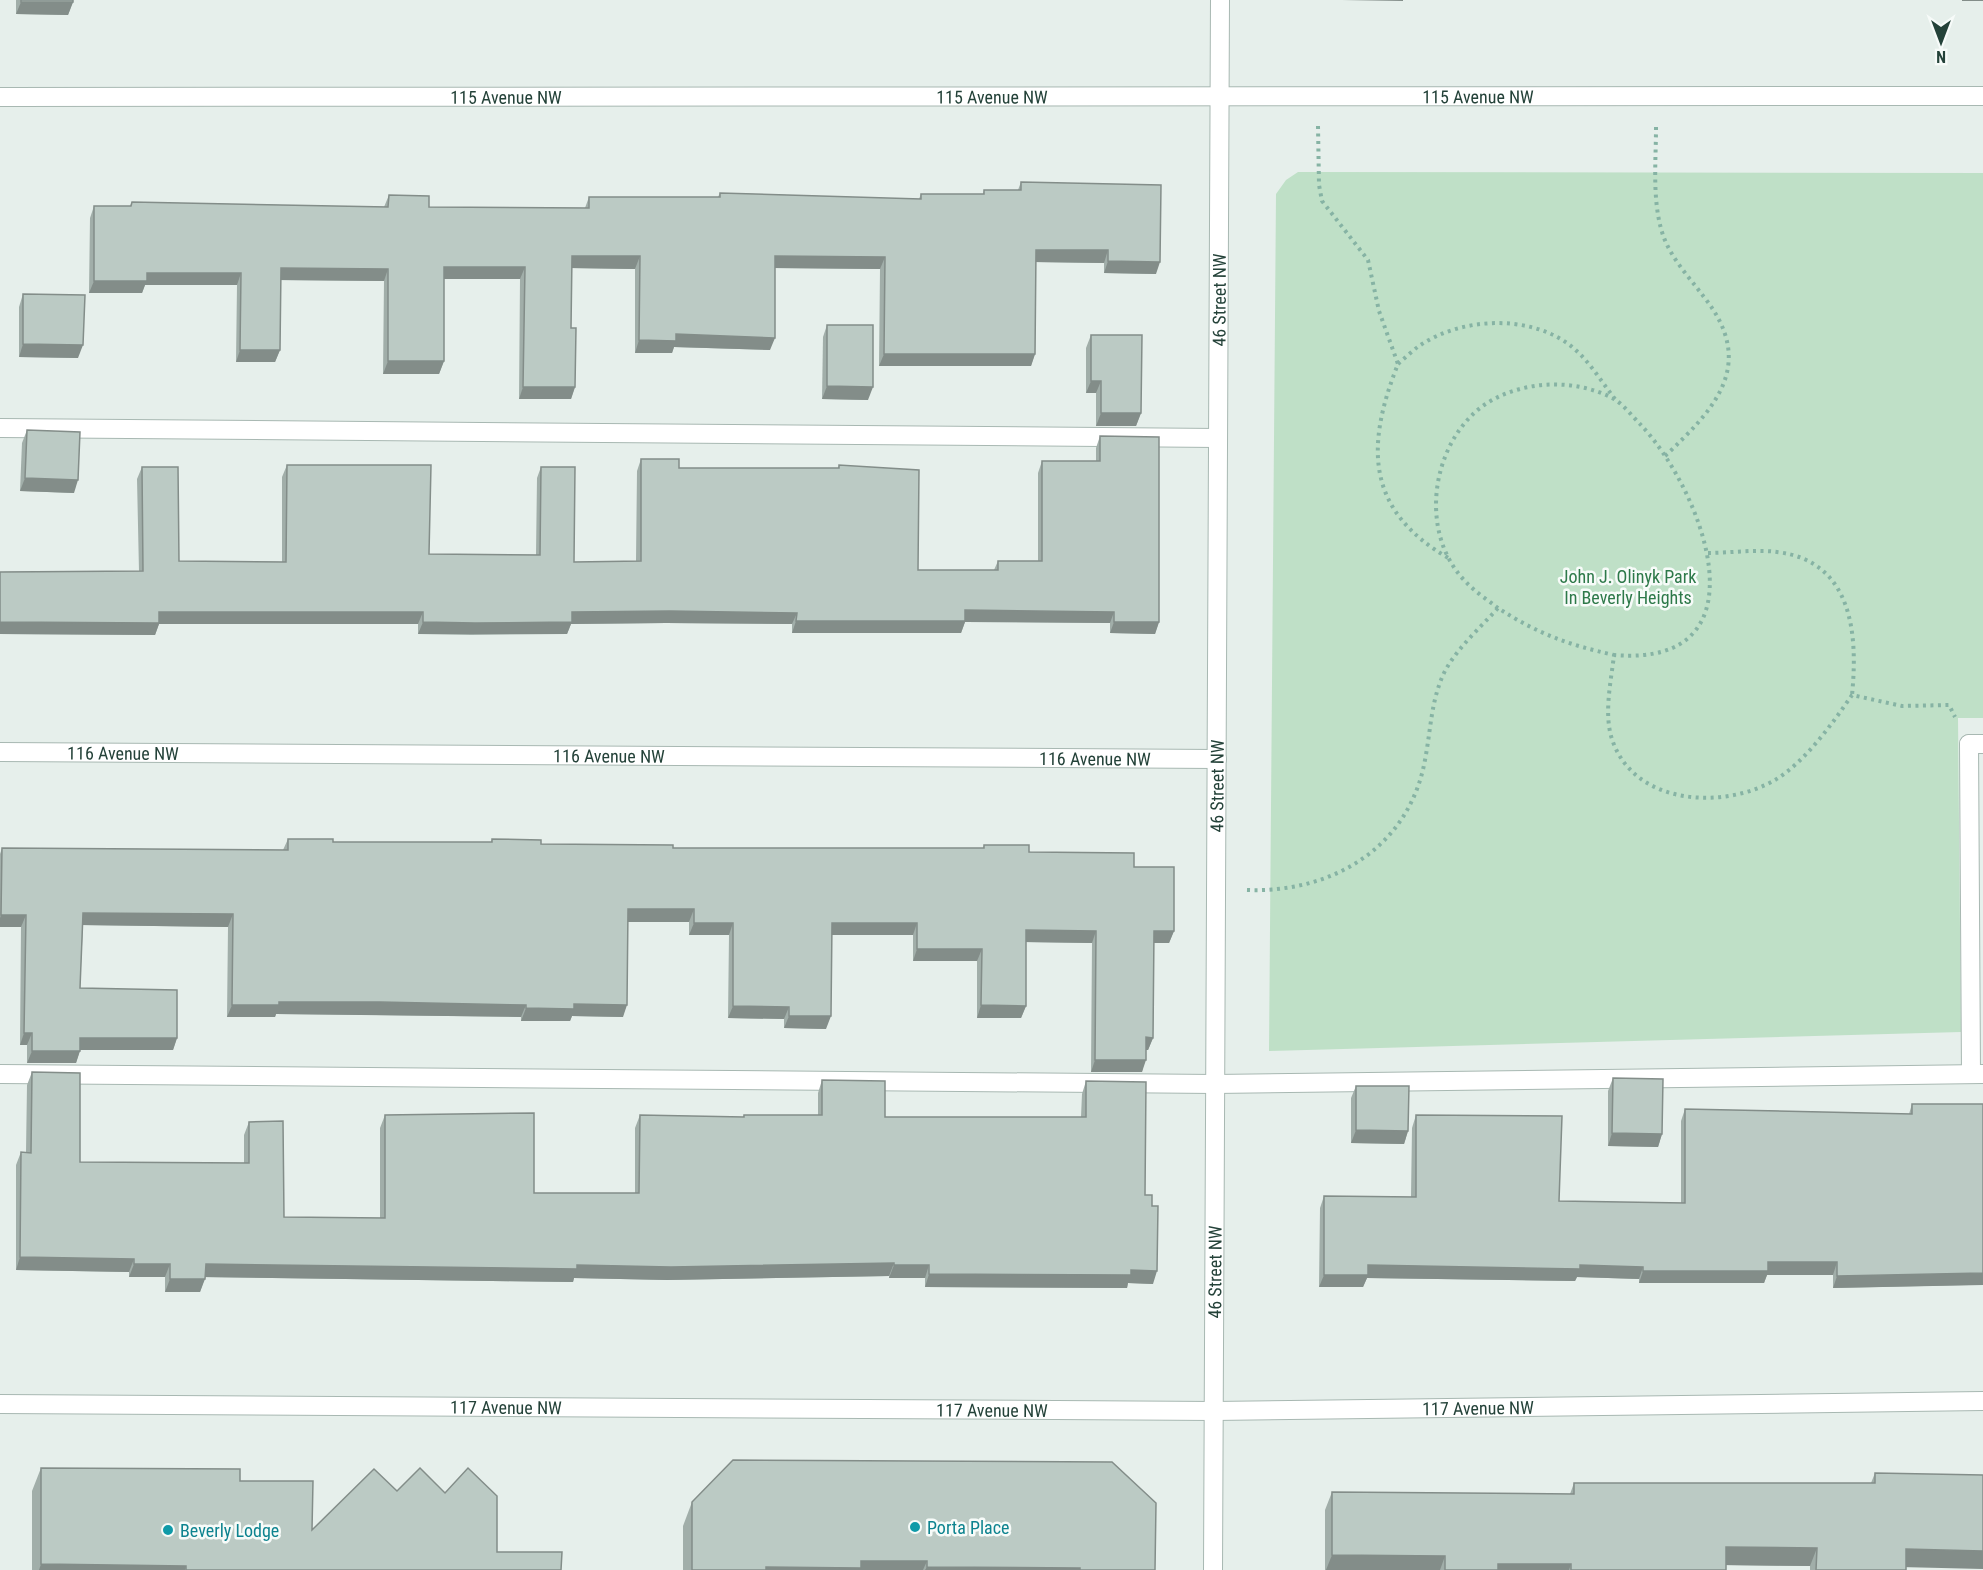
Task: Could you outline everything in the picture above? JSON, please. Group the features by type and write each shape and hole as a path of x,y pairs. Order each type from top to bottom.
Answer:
{"street":[{"name":"46 Street NW","path":"1213,1570 1220,0"},
{"name":"115 Avenue NW","path":"0,97 1318,99 1983,96"},
{"path":"0,428 1218,438"},
{"path":"0,1074 1215,1084 1977,1074 1976,744"},
{"name":"116 Avenue NW","path":"0,752 1217,759"},
{"name":"117 Avenue NW","path":"0,1404 1214,1411 1983,1401"}],"path":[{"path":"1656,97 1656,195 1662,232 1681,267 1721,322 1727,338 1729,361 1719,397 1698,425 1665,456"},
{"path":"1318,99 1319,185 1322,201 1368,260 1379,311 1398,364"},
{"path":"1450,559 1426,545 1405,524 1388,500 1378,472 1377,439 1386,394 1398,364 1419,346 1445,333 1475,324 1496,323 1526,327 1547,333 1567,343 1583,358 1615,399 1651,436 1682,481 1708,554 1712,574 1709,606 1685,642 1642,655 1614,655 1557,641 1529,628 1498,608 1465,582 1450,559 1440,532 1437,478 1457,431 1468,418 1501,396 1548,384 1577,386 1615,399"},
{"path":"1614,655 1609,703 1612,740 1625,767 1648,784 1677,796 1708,797 1748,792 1776,779 1833,724 1852,695 1855,666 1853,625 1846,604 1833,581 1818,568 1798,557 1776,552 1708,554"},
{"path":"1217,889 1262,890 1303,887 1331,878 1373,850 1407,810 1416,792 1425,760 1431,714 1446,670 1460,650 1498,608"},
{"path":"1852,695 1902,706 1949,705 1976,744"}],"green space":[{"name":"John J. Olinyk Park In Beverly Heights","path":"1298,172 1983,173 1983,718 1958,718 1961,1032 1269,1051 1276,194 1286,180"}],"building":[{"path":"21,0 73,0 73,2 21,2"},
{"path":"1021,182 1161,185 1160,262 1108,261 1108,250 1036,250 1035,354 884,354 885,257 775,256 775,338 676,334 676,341 639,340 640,256 572,256 571,328 576,328 575,387 523,387 525,267 444,267 444,361 388,361 388,269 281,268 280,350 240,350 241,273 147,273 147,281 94,281 94,206 131,206 132,202 388,207 389,195 429,196 429,207 589,208 589,197 720,197 720,193 921,199 921,194 984,194 984,190 1021,190"},
{"path":"23,294 85,295 83,345 23,344"},
{"path":"827,325 873,325 873,387 827,386"},
{"path":"1091,335 1142,335 1141,413 1101,413 1101,381 1091,381"},
{"path":"27,430 80,432 78,480 25,478"},
{"path":"1100,436 1159,437 1159,622 1114,622 1114,612 965,610 965,621 796,621 797,613 670,611 572,612 572,622 423,622 423,612 159,612 159,623 0,622 0,572 143,571 142,467 178,467 179,561 286,562 287,465 431,465 429,554 540,555 541,467 575,467 574,562 641,561 641,459 679,459 679,468 839,468 839,465 919,470 918,570 998,570 998,561 1042,561 1042,461 1100,461"},
{"path":"288,839 333,839 333,842 541,840 541,844 673,845 673,848 984,848 984,845 1029,845 1029,852 1134,853 1134,867 1174,867 1174,931 1154,931 1153,1038 1146,1037 1146,1060 1095,1060 1096,931 1026,930 1026,1006 981,1005 982,949 917,949 917,923 832,923 831,1016 789,1016 789,1007 733,1006 733,923 694,923 694,909 628,909 627,1005 574,1004 574,1009 526,1008 526,1005 380,1002 279,1002 279,1005 232,1005 233,914 83,913 80,988 177,990 177,1038 80,1038 80,1051 32,1051 32,1033 24,1033 26,915 1,915 2,848 288,850"},
{"path":"32,1072 80,1073 80,1162 249,1163 249,1122 283,1121 284,1217 385,1218 385,1115 534,1113 534,1193 639,1193 640,1115 744,1117 744,1115 822,1115 822,1080 885,1081 885,1117 1086,1117 1086,1081 1146,1082 1145,1195 1152,1195 1152,1206 1158,1206 1157,1271 1131,1270 1131,1275 929,1274 929,1265 894,1265 894,1263 671,1267 577,1265 577,1269 206,1264 205,1279 170,1279 170,1264 134,1264 134,1259 20,1257 21,1152 31,1153"},
{"path":"1613,1078 1663,1079 1662,1134 1612,1133"},
{"path":"1356,1086 1409,1086 1408,1131 1356,1130"},
{"path":"1912,1104 1983,1104 1983,1273 1837,1276 1837,1262 1768,1262 1768,1271 1643,1271 1643,1267 1580,1265 1580,1269 1368,1265 1368,1275 1324,1275 1324,1196 1416,1197 1416,1115 1562,1116 1559,1201 1685,1203 1685,1109 1912,1114"},
{"name":"Porta Place","path":"733,1460 1112,1462 1156,1503 1155,1570 927,1567 927,1561 861,1561 861,1568 766,1567 766,1570 692,1570 692,1502"},
{"name":"Beverly Lodge","path":"41,1468 240,1469 240,1481 313,1481 312,1530 374,1469 397,1491 420,1468 445,1493 468,1468 497,1496 497,1552 562,1552 561,1570 186,1570 186,1566 41,1564"},
{"path":"1875,1473 1983,1475 1983,1551 1906,1549 1906,1570 1816,1570 1817,1548 1726,1547 1726,1570 1571,1570 1571,1564 1498,1564 1498,1570 1445,1570 1445,1556 1332,1555 1332,1492 1574,1494 1574,1483 1875,1483"}],"place":[{"name":"Porta Place","path":"915,1527"},
{"name":"Beverly Lodge","path":"168,1530"}]}
